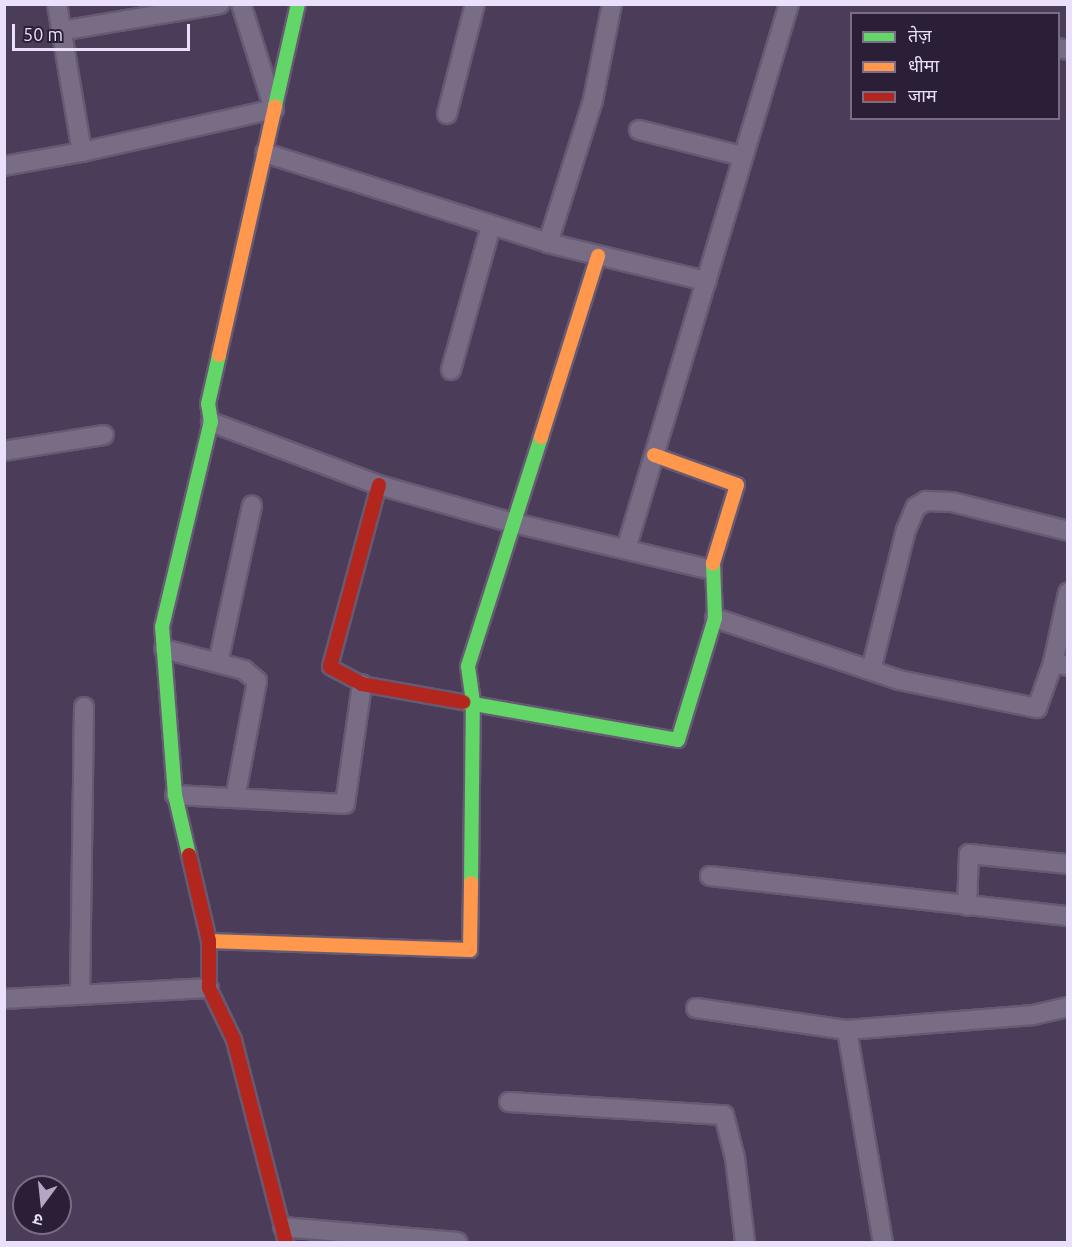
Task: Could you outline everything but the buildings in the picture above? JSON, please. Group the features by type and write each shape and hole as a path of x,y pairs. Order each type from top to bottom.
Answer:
{"street":[{"path":"57,4 82,152"},
{"path":"61,31 220,4"},
{"path":"241,4 274,109"},
{"path":"298,4 207,404 211,422 162,627 175,795 209,941 209,988 234,1040 284,1235 458,1242"},
{"path":"447,114 475,4"},
{"path":"548,243 593,100 612,4"},
{"path":"626,549 789,4"},
{"path":"4,166 82,152 274,109"},
{"path":"639,130 742,156"},
{"path":"265,153 548,243 706,281"},
{"path":"451,370 491,226"},
{"path":"209,941 470,950 473,702 468,666 510,522 598,256"},
{"path":"211,422 379,485 510,522 711,570"},
{"path":"4,451 104,435"},
{"path":"379,485 330,668 362,684 678,740 715,618 711,570 738,485 654,455"},
{"path":"871,670 906,530 916,507 926,501 952,502 1068,531"},
{"path":"218,663 252,506"},
{"path":"715,618 899,680 1037,708 1060,665 1068,594"},
{"path":"164,650 244,670 256,681 235,798"},
{"path":"175,795 345,804 362,684"},
{"path":"80,995 84,708"},
{"path":"967,906 969,854 1068,864"},
{"path":"710,876 1068,916"},
{"path":"4,999 209,988"},
{"path":"696,1008 847,1029 1033,1015 1068,1007"},
{"path":"847,1029 883,1242"},
{"path":"509,1102 724,1115 735,1158 745,1242"}],"traffic: fast":[{"path":"275,106 298,4"},
{"path":"189,855 175,795 162,627 211,422 208,404 219,355"},
{"path":"471,883 473,702 468,666 541,437"},
{"path":"463,702 678,740 715,618 713,563"}],"traffic: slow":[{"path":"219,355 275,106"},
{"path":"541,437 598,256"},
{"path":"654,455 737,485 713,563"},
{"path":"209,941 470,950 471,883"}],"traffic: jam":[{"path":"379,485 330,667 362,684 463,702"},
{"path":"189,855 209,941 209,988 234,1040 286,1242"}]}
